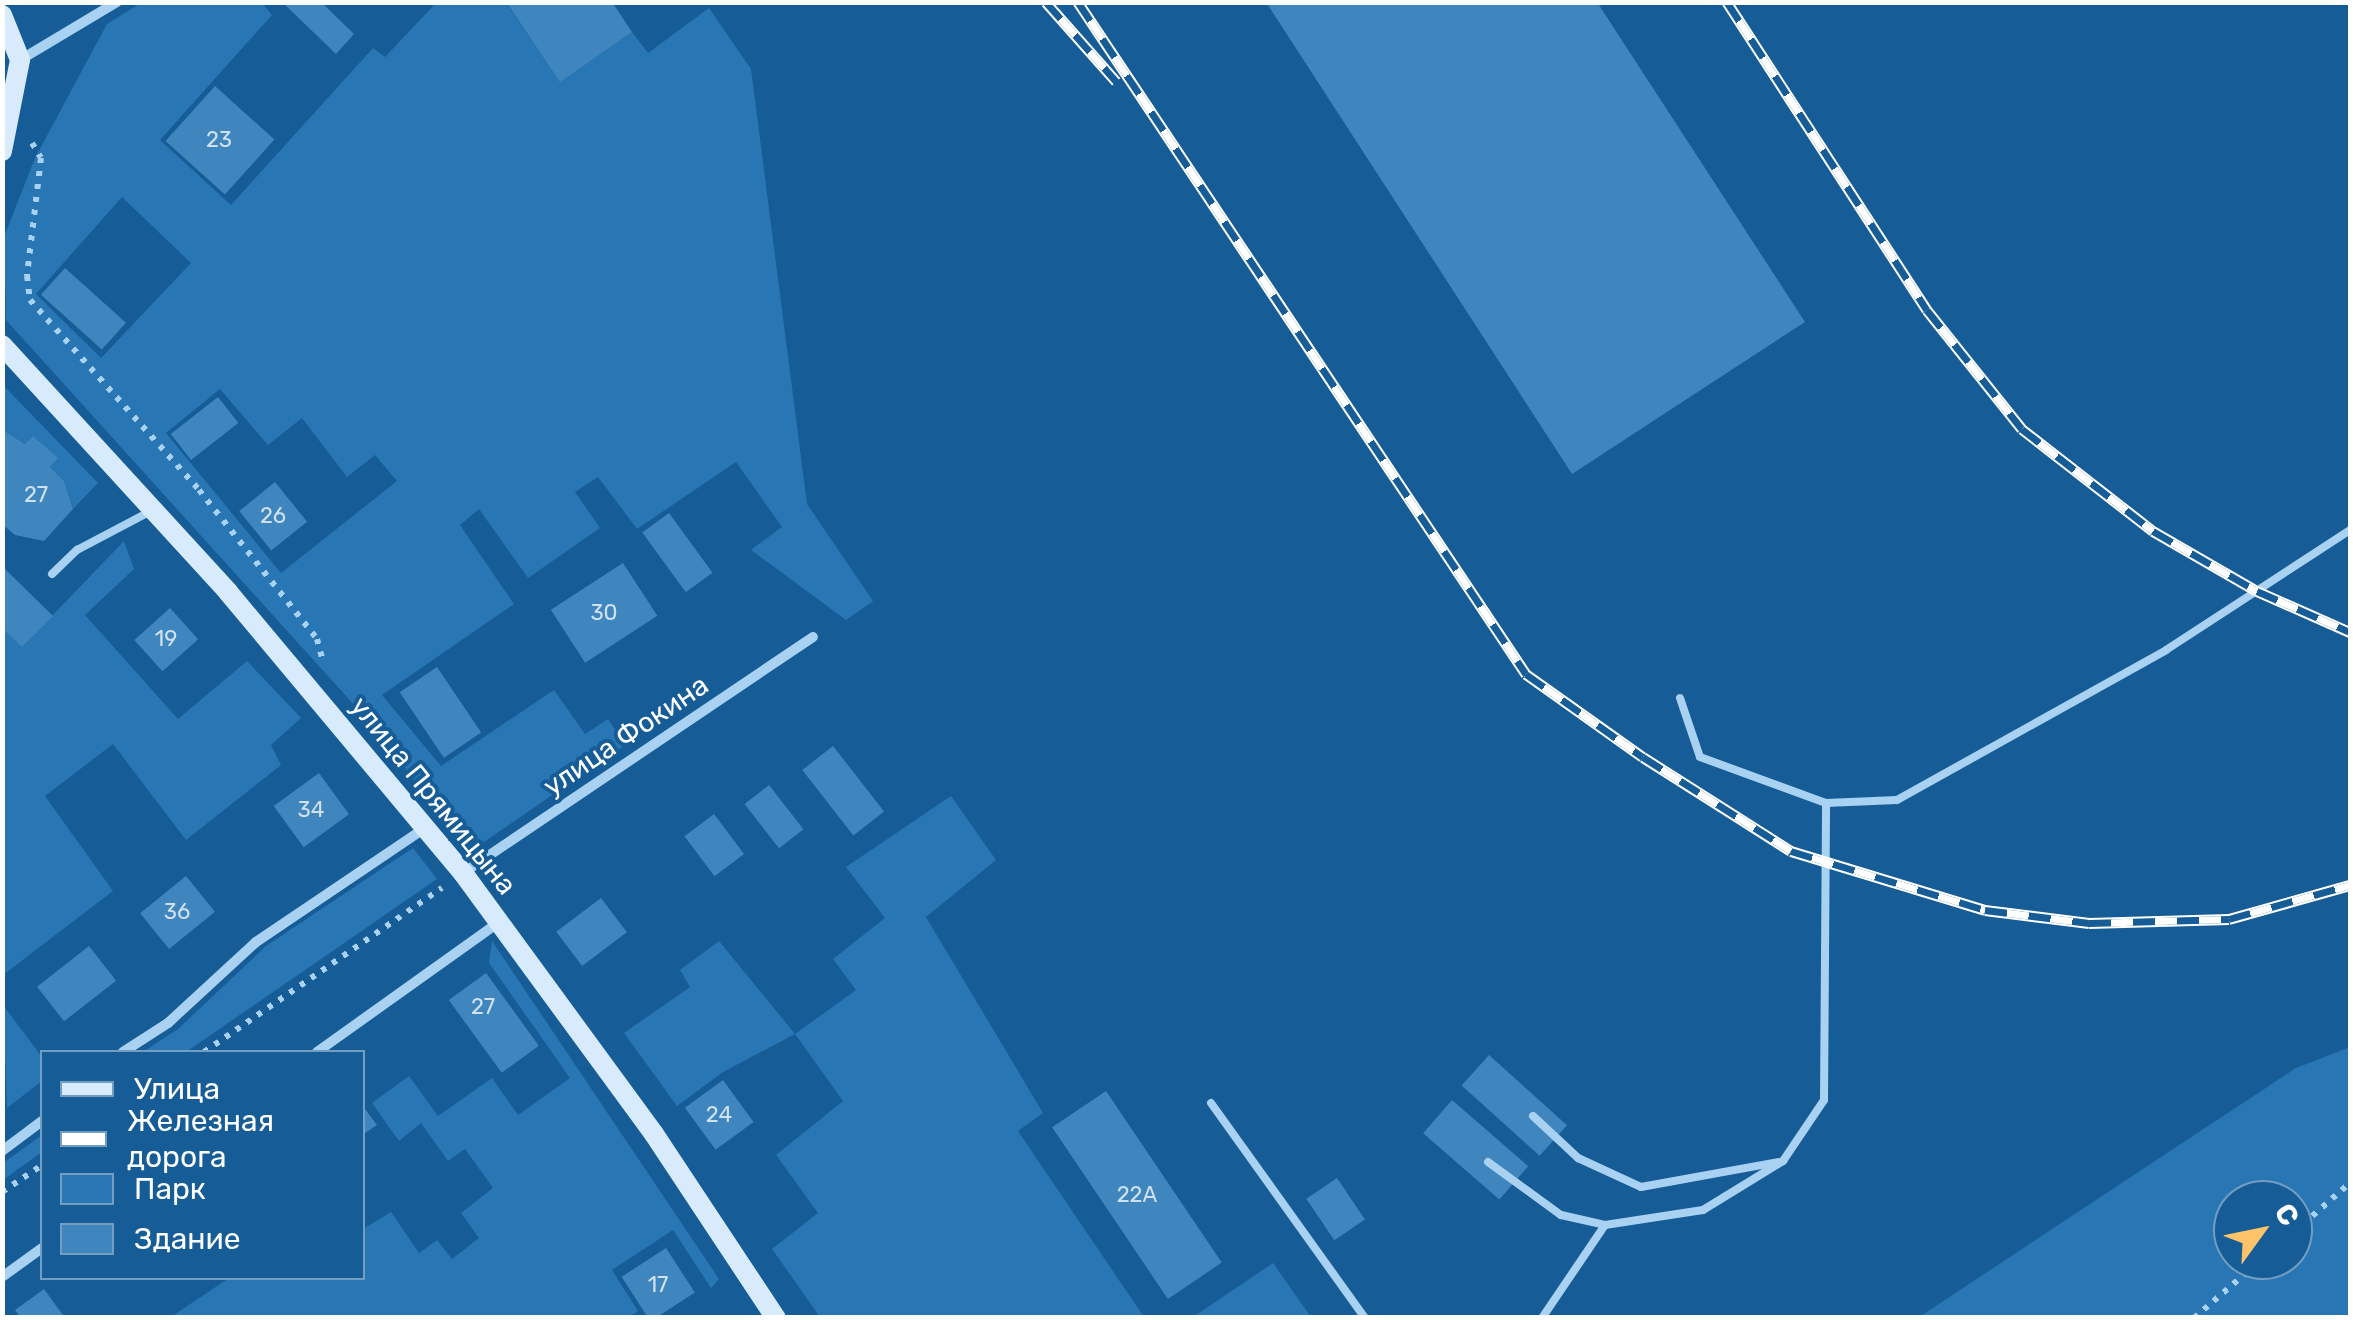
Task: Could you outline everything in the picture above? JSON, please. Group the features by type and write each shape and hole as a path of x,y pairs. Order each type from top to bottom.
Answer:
{"street":[{"path":"20,60 117,2"},
{"path":"2,15 20,60 14,112 2,151"},
{"name":"улица Прямицына","path":"2,345 153,510 464,873 776,1318"},
{"name":"улица Фокина","path":"464,873 813,637"},
{"path":"126,1050 168,1023 256,942 425,828"},
{"path":"319,1050 500,922"},
{"path":"2,1151 40,1123"},
{"path":"2,1277 40,1249"}],"lane":[{"path":"52,574 77,550 153,510"},
{"path":"1680,698 1700,757 1826,803 1897,800 2166,650 2350,530"},
{"path":"1488,1162 1561,1215 1605,1225 1702,1210 1784,1161 1824,1100 1826,803"},
{"path":"1211,1103 1365,1318"},
{"path":"1533,1116 1578,1158 1641,1187 1784,1161"},
{"path":"1542,1318 1605,1225"}],"path":[{"path":"14,112 41,158 27,276 30,300 266,572"},
{"path":"207,1050 464,873"},
{"path":"2,1192 40,1165"},
{"path":"2313,1215 2350,1183"},
{"path":"2194,1318 2238,1280"}],"green space":[{"path":"141,3 262,3 272,15 160,140 231,205 373,48 385,57 436,3 506,3 560,81 632,32 648,53 709,8 751,69 807,504 873,601 846,620 751,550 782,527 736,462 637,529 598,477 575,492 600,528 528,578 479,509 460,525 514,604 382,695 441,766 554,690 585,734 608,719 625,745 481,844 457,835 365,717 6,320 4,237 35,158 107,24","holes":["122,197 191,263 101,358 36,294","220,389 268,445 302,418 347,477 375,455 397,481 281,573 166,433"]},
{"path":"2,384 98,483 73,509 64,481 50,467 57,458 33,436 25,444 3,429"},
{"path":"124,541 134,569 85,615 178,719 247,661 301,718 271,745 281,765 186,840 113,744 45,796 113,891 3,975 3,628 22,647"},
{"path":"951,796 996,860 926,917 1043,1113 1018,1131 1144,1317 820,1317 772,1249 818,1213 776,1155 843,1101 795,1034 856,990 833,959 885,918 846,867"},
{"path":"413,848 437,879 189,1050 146,1050 178,1029 266,946"},
{"path":"492,941 719,1279 711,1288 673,1230 612,1270 638,1311 629,1317 171,1317 226,1280 365,1280 365,1228 391,1212 419,1253 437,1240 452,1259 479,1238 461,1213 493,1188 465,1149 448,1161 421,1123 399,1141 372,1103 409,1076 438,1116 492,1078 518,1115 570,1078 489,963"},
{"path":"719,941 795,1034 723,1072 677,1106 624,1033 690,987 680,970"},
{"path":"3,1005 40,1054 40,1083 7,1108"},
{"path":"2350,1047 2350,1317 1919,1317 2296,1068"},
{"path":"40,1136 40,1153 3,1180 3,1163"},
{"path":"1273,1263 1311,1317 1193,1317"}],"building":[{"path":"282,2 321,2 354,34 336,54"},
{"path":"506,2 612,2 632,32 560,82"},
{"path":"1266,2 1597,2 1805,322 1572,474"},
{"path":"215,86 274,140 225,195 165,141"},
{"path":"65,268 126,323 102,350 41,295"},
{"path":"218,397 238,423 191,460 171,434"},
{"path":"2,429 25,444 33,436 58,458 50,467 64,481 73,509 44,541 15,535 2,524"},
{"path":"275,482 307,522 271,551 239,511"},
{"path":"669,513 712,573 686,592 642,532"},
{"path":"623,563 657,616 585,663 551,610"},
{"path":"2,566 53,616 22,647 2,628"},
{"path":"170,608 198,639 162,671 134,640"},
{"path":"437,667 481,732 444,758 400,692"},
{"path":"833,746 884,811 853,835 802,770"},
{"path":"319,773 349,814 304,847 274,806"},
{"path":"769,785 803,829 779,848 745,804"},
{"path":"714,814 744,854 715,876 684,836"},
{"path":"186,876 215,912 169,949 140,913"},
{"path":"601,898 627,932 582,966 556,932"},
{"path":"89,946 116,981 64,1021 37,987"},
{"path":"486,973 539,1046 502,1073 449,1000"},
{"path":"1489,1055 1567,1125 1540,1156 1462,1085"},
{"path":"723,1080 754,1122 716,1150 685,1108"},
{"path":"1106,1091 1222,1263 1168,1299 1052,1127"},
{"path":"1452,1100 1528,1166 1499,1199 1423,1133"},
{"path":"365,1109 377,1125 365,1133"},
{"path":"1337,1178 1365,1219 1334,1240 1306,1199"},
{"path":"666,1248 695,1292 656,1318 648,1318 622,1277"},
{"path":"44,1289 65,1318 21,1318 15,1310"}],"railway":[{"path":"1046,2 1116,81"},
{"path":"1078,2 1526,674 1643,757 1791,851 1985,910 2089,923 2229,919 2350,885"},
{"path":"1727,2 1927,310 2022,429 2153,531 2257,591 2350,632"}]}
